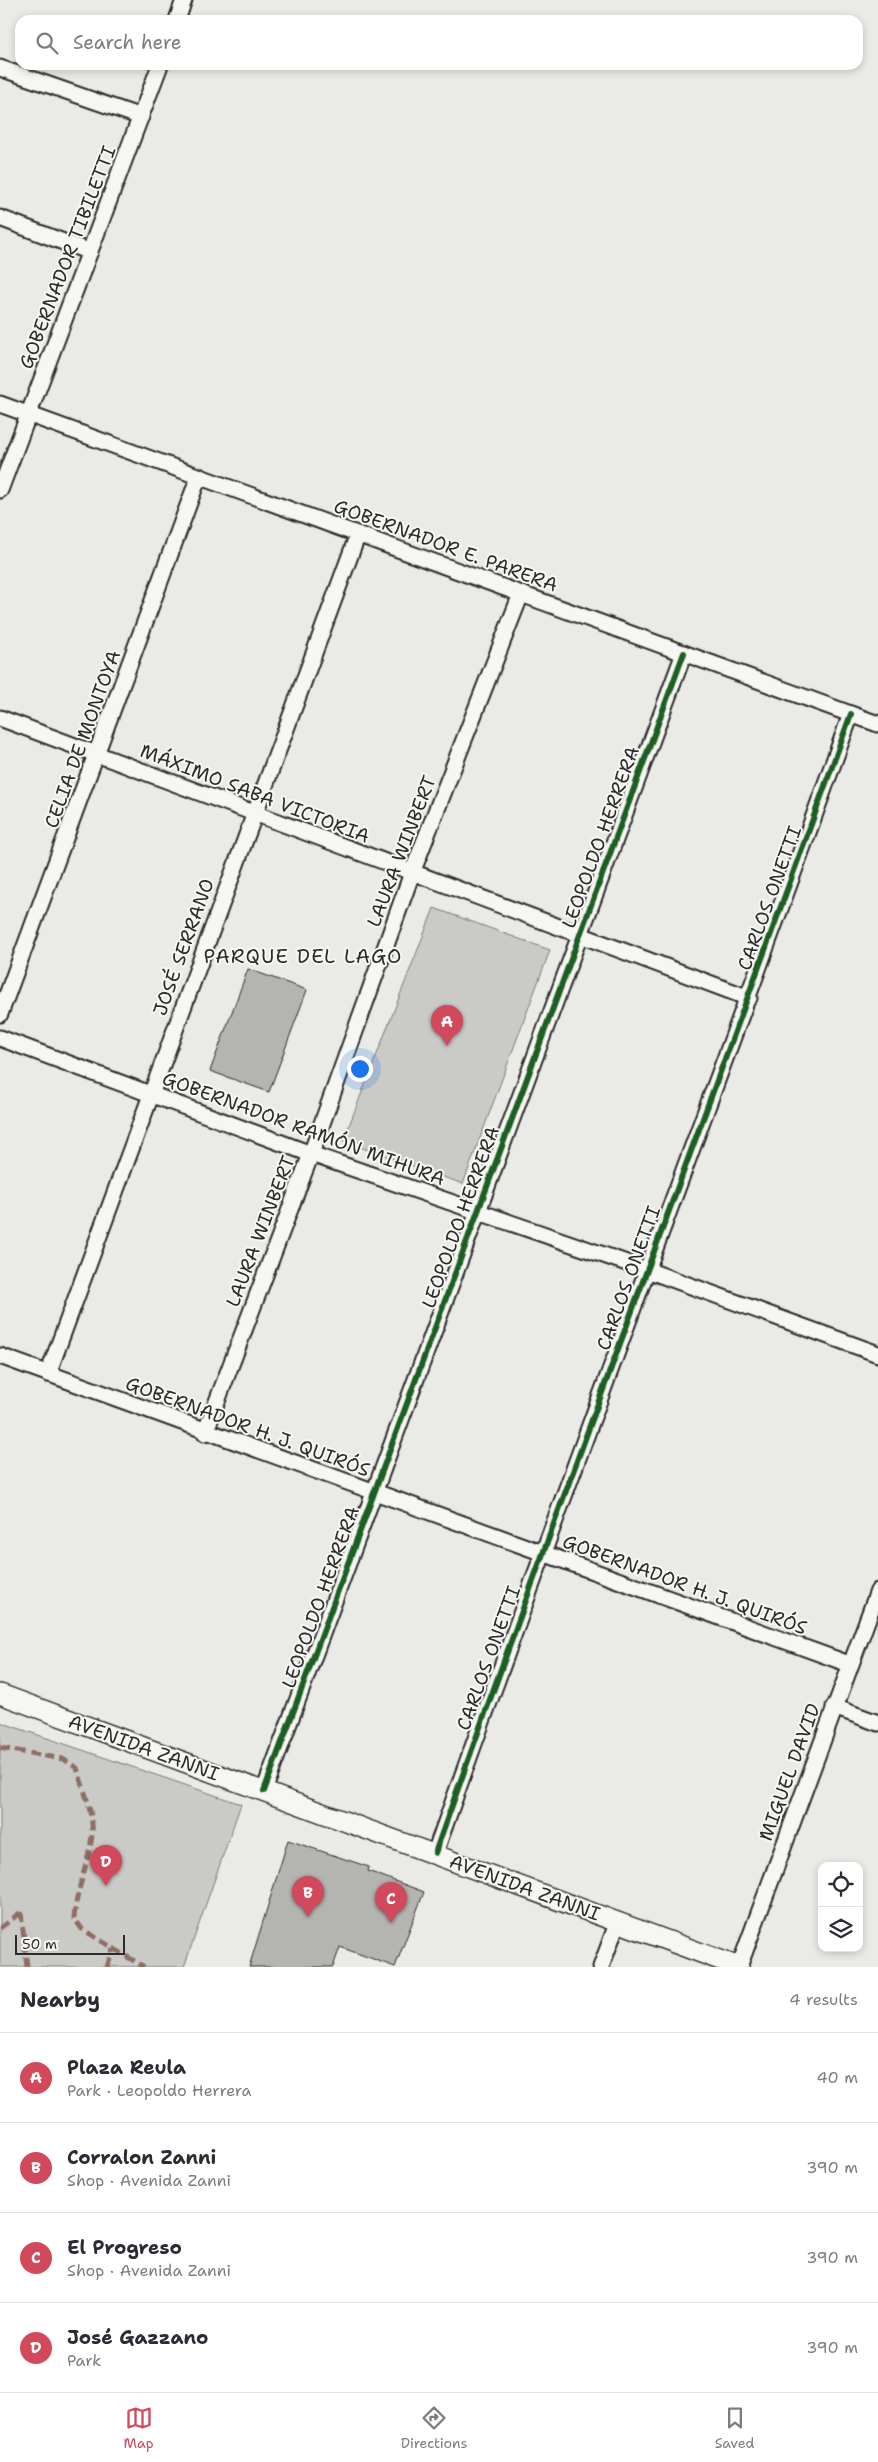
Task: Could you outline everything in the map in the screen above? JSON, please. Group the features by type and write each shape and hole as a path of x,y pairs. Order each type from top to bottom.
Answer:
{"main road":[{"name":"AVENIDA ZANNI","path":"0,1694 435,1853 739,1967"}],"street":[{"path":"179,15 184,0"},
{"path":"0,68 141,117"},
{"name":"GOBERNADOR TIBILETTI","path":"0,490 158,70"},
{"path":"0,218 90,252"},
{"name":"GOBERNADOR E. PARERA","path":"0,404 878,724"},
{"name":"CELIA DE MONTOYA","path":"0,1014 98,755 199,476"},
{"name":"JOSÉ SERRANO","path":"48,1374 358,534"},
{"name":"LAURA WINBERT","path":"206,1432 311,1154 412,873 521,594"},
{"name":"LEOPOLDO HERRERA","path":"264,1791 684,653"},
{"name":"CARLOS ONETTI","path":"435,1853 542,1554 749,998 851,714"},
{"name":"MÁXIMO SABA VICTORIA","path":"0,718 749,998"},
{"name":"GOBERNADOR RAMÓN MIHURA","path":"0,1038 311,1154 647,1270 878,1354"},
{"name":"GOBERNADOR H. J. QUIRÓS","path":"0,1356 375,1494 849,1664"},
{"name":"MIGUEL DAVID","path":"739,1967 849,1664 878,1591"},
{"path":"834,1707 878,1723"},
{"path":"601,1967 618,1921"}],"shaded area":[{"path":"434,908 550,950 463,1184 343,1141"},
{"path":"0,1722 241,1804 184,1967 0,1967"}],"building":[{"path":"248,969 307,990 269,1092 210,1071"},
{"path":"288,1840 369,1867 368,1871 424,1892 395,1967 340,1947 333,1967 249,1967"}],"marked path":[{"path":"0,1748 63,1759 77,1768 88,1801 92,1835 77,1897 74,1918 82,1929 144,1967"},
{"path":"21,1912 27,1967"},
{"path":"0,1928 21,1912"},
{"path":"107,1967 113,1949"}],"cycle path":[{"path":"264,1791 684,653"},
{"path":"435,1853 851,714"}],"place":[{"name":"Plaza Reula","path":"447,1046"},
{"name":"José Gazzano","path":"106,1886"},
{"name":"Corralon Zanni","path":"308,1917"},
{"name":"El Progreso","path":"391,1923"}],"district":[{"name":"PARQUE DEL LAGO","path":"303,956"}]}
